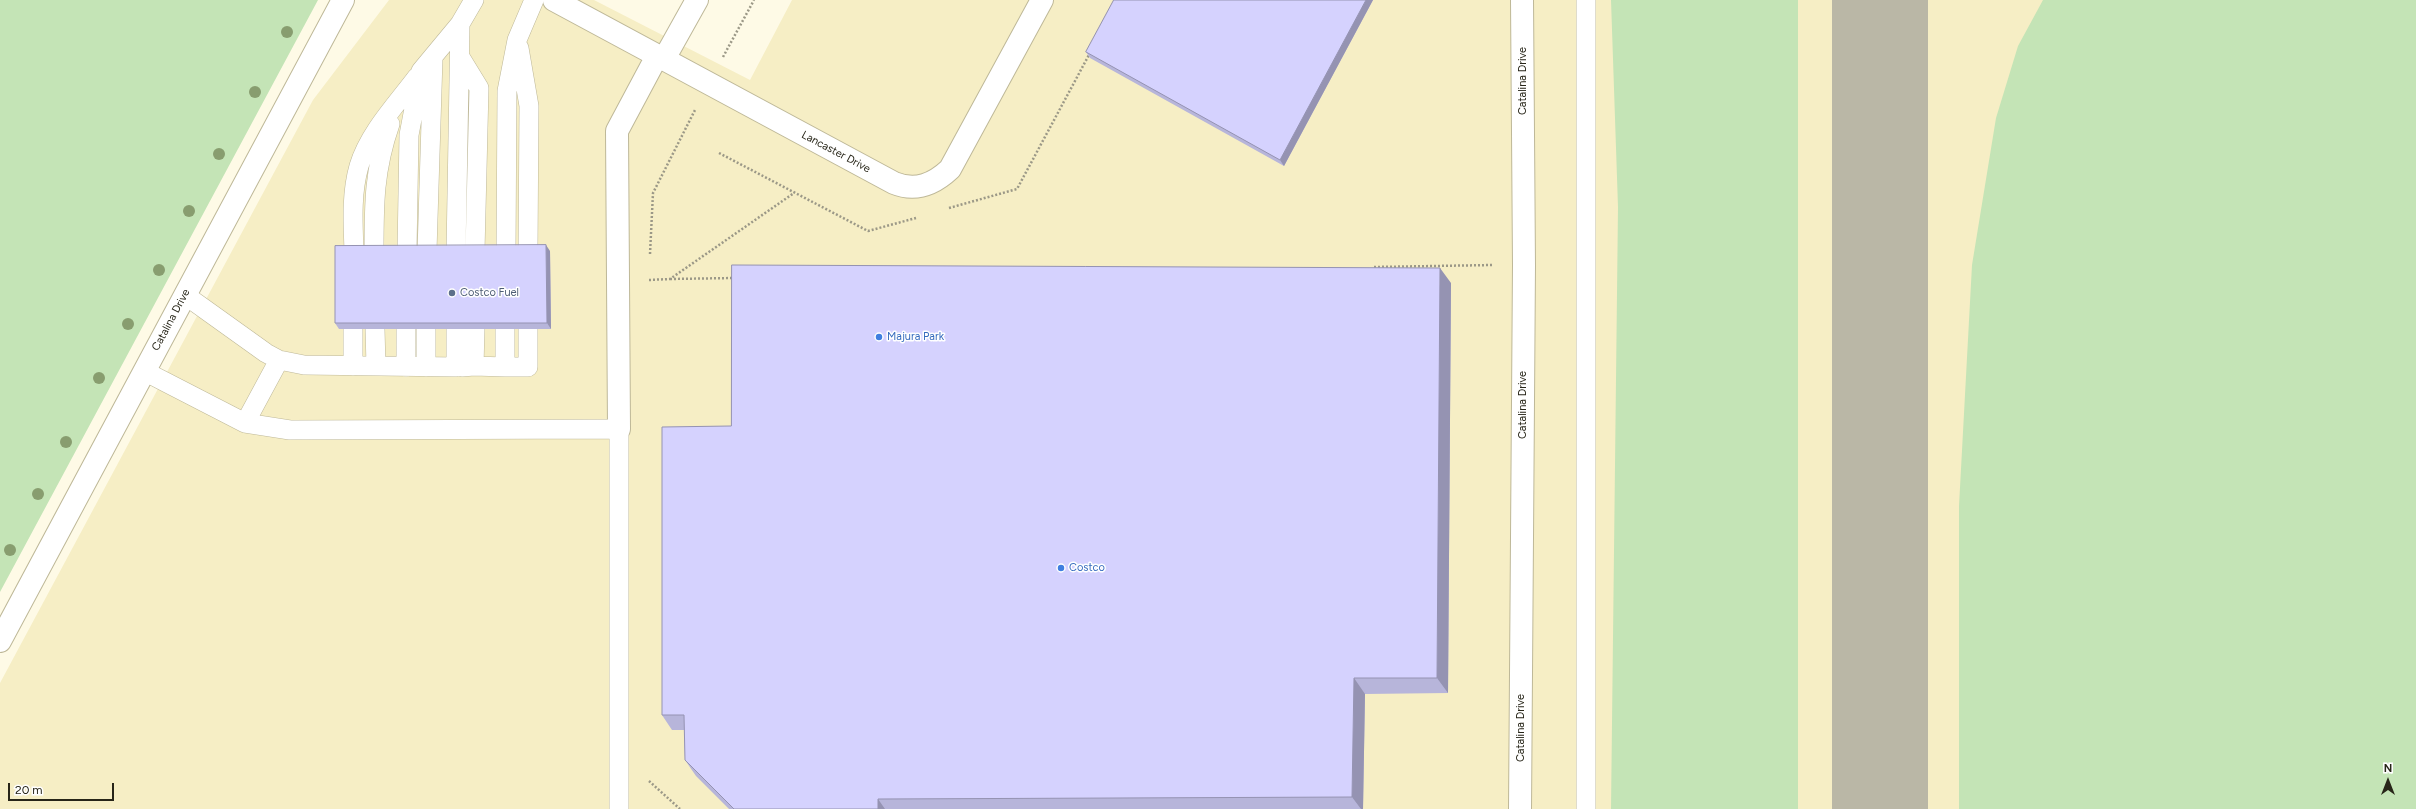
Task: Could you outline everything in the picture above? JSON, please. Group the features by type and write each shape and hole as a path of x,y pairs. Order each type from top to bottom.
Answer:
{"street":[{"name":"Catalina Drive","path":"0,641 343,0"},
{"name":"Lancaster Drive","path":"554,0 894,183 902,186 918,188 936,181 953,164 1042,0"},
{"path":"619,429 617,131 696,0"},
{"name":"Catalina Drive","path":"1520,809 1524,265 1522,0"}],"lane":[{"path":"354,251 353,201 359,166 367,148 396,105 460,24 474,0"},
{"path":"506,251 507,97 517,40 534,0"},
{"path":"1586,0 1586,809"},
{"path":"456,251 460,24"},
{"path":"517,40 529,106 528,251"},
{"path":"460,58 479,88 475,251"},
{"path":"407,251 409,135 427,64"},
{"path":"427,64 427,251"},
{"path":"374,251 374,194 377,166 396,105"},
{"path":"185,295 266,353 279,360 304,365 528,367 528,328"},
{"path":"456,328 465,367"},
{"path":"465,367 475,328"},
{"path":"505,328 505,367"},
{"path":"353,329 353,366"},
{"path":"375,329 376,366"},
{"path":"406,329 406,367"},
{"path":"426,329 426,367"},
{"path":"245,423 279,360"},
{"path":"144,371 245,423 290,430 619,429 619,809"}],"path":[{"path":"1017,190 1092,49"},
{"path":"650,256 653,193"},
{"path":"670,279 794,193"},
{"path":"1372,267 1524,265"},
{"path":"649,272 649,288"},
{"path":"649,280 742,278"},
{"path":"649,774 649,782 680,809"}],"shaded area":[{"name":"Majura Park","path":"389,0 594,0 750,80 792,0 2416,0 2416,809 0,809 0,683 313,100"}],"green space":[{"path":"0,0 318,0 0,592"},
{"path":"1611,0 1798,0 1798,809 1611,809 1618,207"},
{"path":"2043,0 2416,0 2416,809 1959,809 1959,506 1972,265 1996,118 2018,46"}],"building":[{"path":"1114,0 1366,0 1280,160 1086,52"},
{"path":"546,245 547,323 335,323 335,246"},
{"name":"Costco","path":"732,265 1440,268 1437,678 1354,678 1352,797 878,799 878,809 734,809 685,760 684,715 662,715 662,427 731,426"}],"taxiway":[{"path":"1880,0 1880,809"}],"place":[{"name":"Costco Fuel","path":"452,293"},
{"name":"Majura Park","path":"879,337"},
{"name":"Costco","path":"1061,568"}]}
